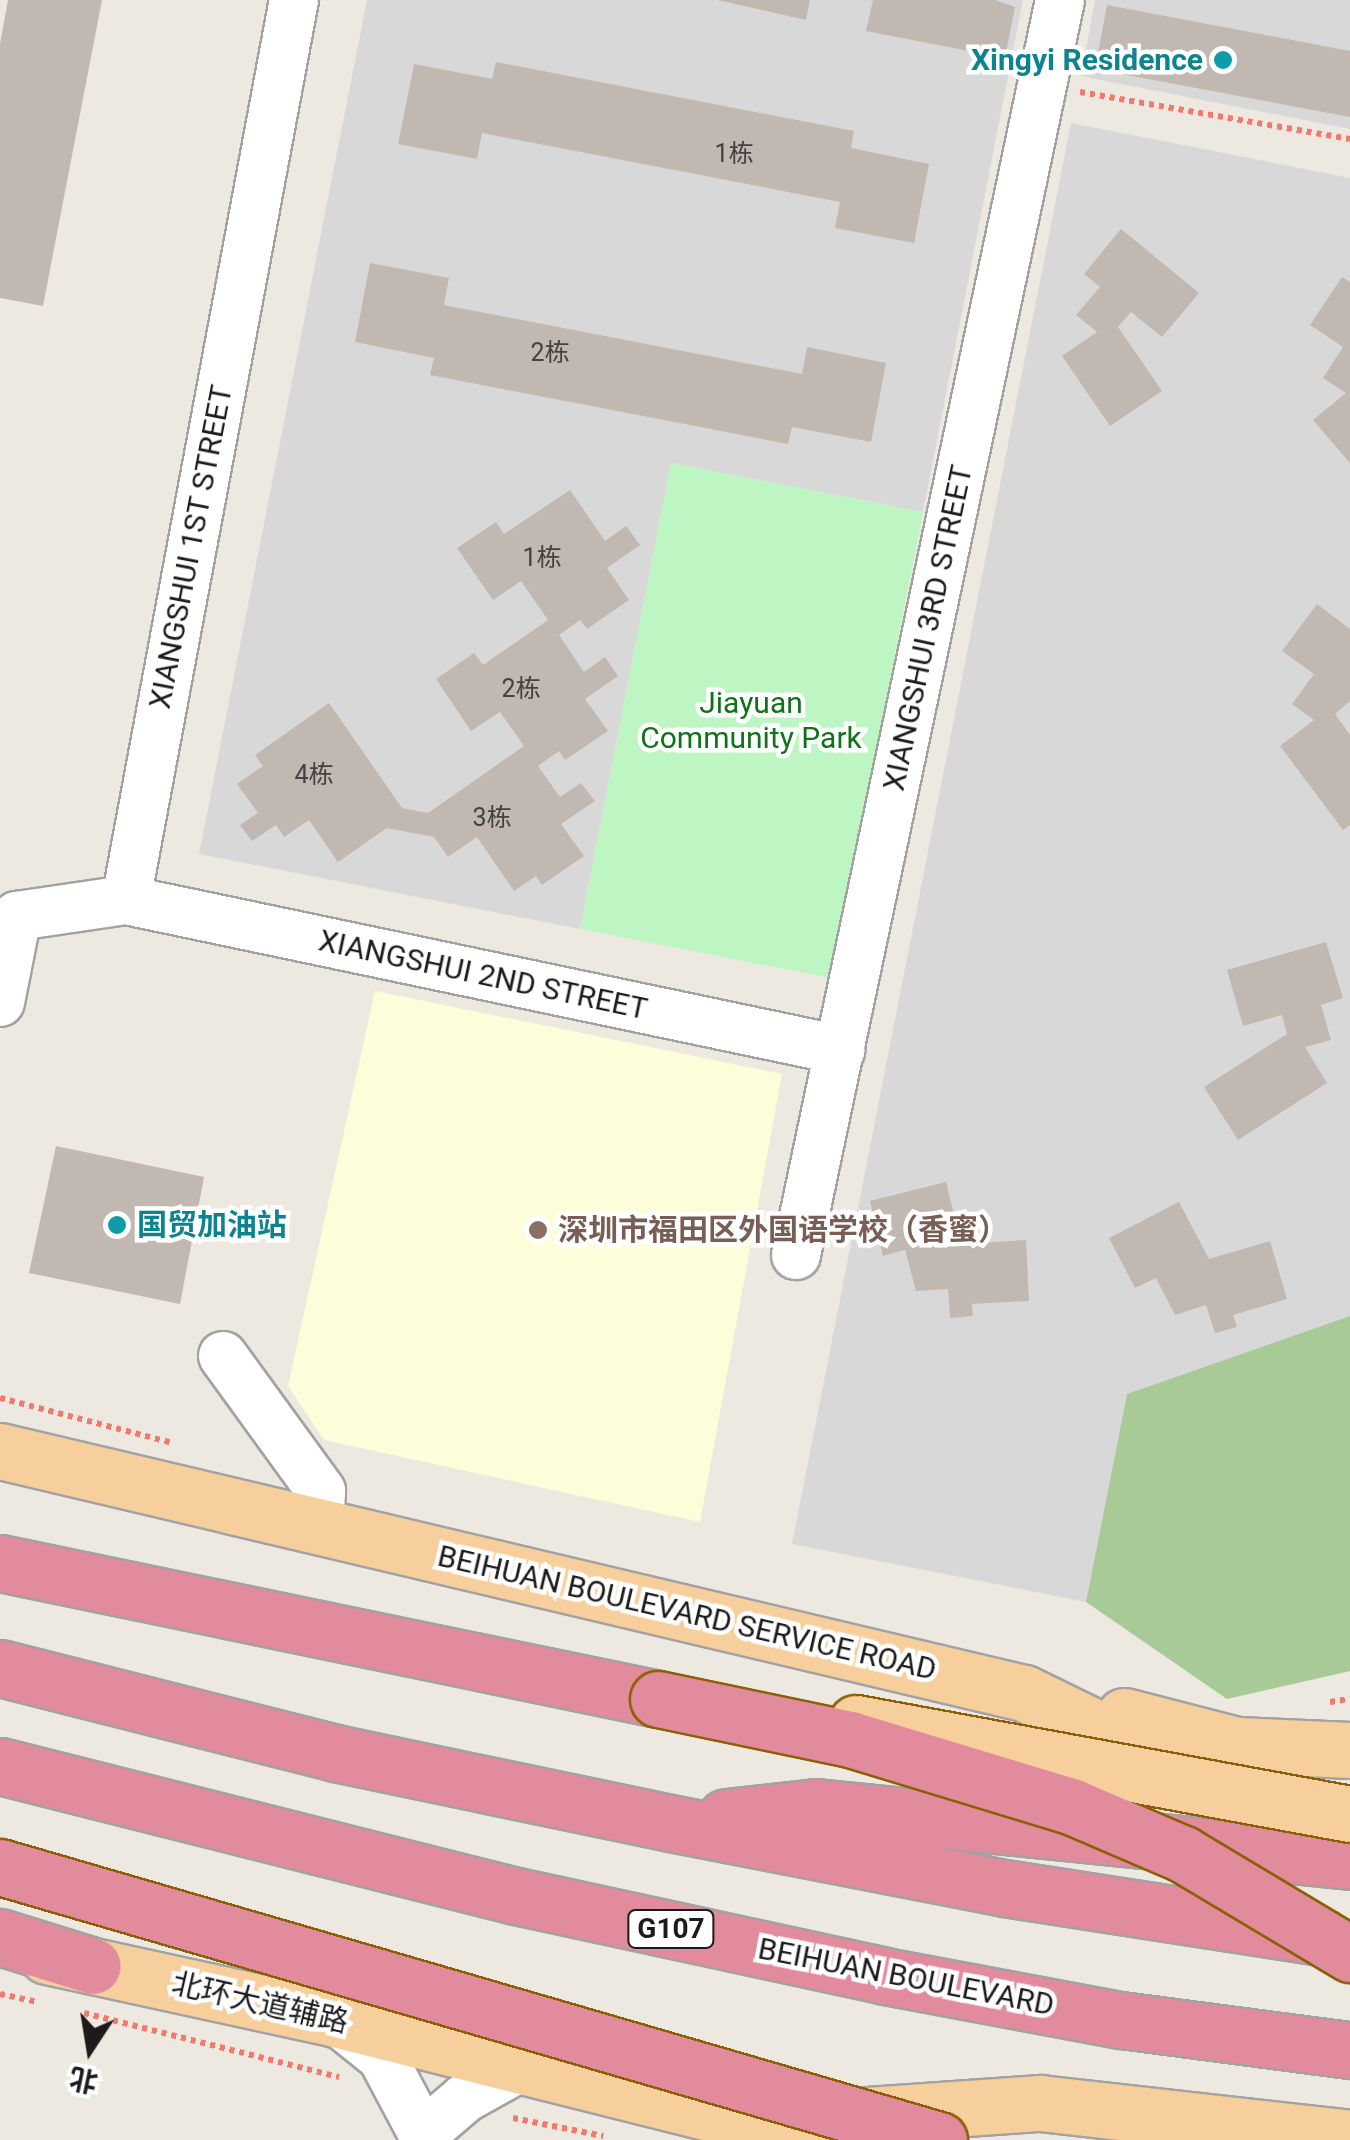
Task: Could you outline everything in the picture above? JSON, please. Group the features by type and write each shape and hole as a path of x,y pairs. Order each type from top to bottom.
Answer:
{"highway":[{"path":"0,1563 850,1739 1071,1806 1183,1854 1350,1954"},
{"path":"0,1668 335,1754 670,1824 1004,1888 1350,1941"},
{"name":"BEIHUAN BOULEVARD","path":"0,1766 516,1896 885,1976 1121,2020 1350,2050"},
{"path":"670,1824 816,1807 1350,1861"},
{"path":"0,1867 940,2140"},
{"path":"0,1937 81,1988"}],"main road":[{"name":"BEIHUAN BOULEVARD SERVICE ROAD","path":"0,1451 1024,1694 1278,1819 1350,1840"},
{"path":"1024,1694 1237,1744 1350,1750"},
{"path":"658,1699 904,1730 1350,1814"},
{"name":"北环大道辅路","path":"0,1947 81,1988 335,2020 512,2093"},
{"path":"512,2093 781,2121 1040,2103 1350,2138"}],"street":[{"name":"XIANGSHUI 1ST STREET","path":"126,900 294,0"},
{"name":"XIANGSHUI 3RD STREET","path":"796,1255 1060,0"},
{"path":"0,1002 8,915 126,900"},
{"name":"XIANGSHUI 2ND STREET","path":"126,900 840,1050"},
{"path":"222,1356 322,1491 319,1526"},
{"path":"335,2020 382,2057 422,2137 465,2098 512,2093"}],"path":[{"path":"1042,86 1350,139"},
{"path":"0,1398 188,1446"},
{"path":"81,1988 350,2080"},
{"path":"0,1994 51,2005"},
{"path":"512,2093 618,2138"}],"shaded area":[{"path":"367,0 1023,0 923,512 671,463 580,929 199,854"},
{"name":"Xingyi Residence","path":"1095,0 1350,0 1350,129 1081,76"},
{"path":"1071,123 1350,178 1350,1316 1127,1394 1086,1602 792,1544"},
{"name":"深圳市福田区外国语学校（香蜜）","path":"375,991 782,1074 700,1522 324,1440 288,1386"},
{"path":"1350,1316 1350,1671 1227,1699 1086,1602 1127,1394"}],"green space":[{"name":"Jiayuan Community Park","path":"671,463 923,512 831,978 580,929"}],"building":[{"path":"8,0 102,0 43,306 0,298 0,44"},
{"path":"717,0 810,0 806,20"},
{"path":"873,0 995,0 1015,7 1005,58 866,31"},
{"name":"Xingyi Residence","path":"1107,5 1350,51 1350,117 1095,69"},
{"path":"496,62 854,131 851,148 929,164 914,243 835,228 840,202 482,133 477,159 398,144 414,64 492,79"},
{"path":"1121,229 1199,293 1162,337 1131,312 1118,327 1162,391 1110,426 1062,356 1097,332 1076,315 1100,287 1084,274"},
{"path":"370,263 449,278 444,305 802,374 807,347 886,363 871,442 792,427 788,444 430,375 434,358 355,342"},
{"path":"1342,277 1350,282 1350,463 1313,420 1346,393 1323,378 1343,347 1310,325"},
{"path":"570,490 605,541 626,526 640,545 607,568 629,600 587,629 580,620 559,635 584,672 605,657 618,676 585,699 608,731 565,760 559,751 538,766 560,797 581,783 595,801 561,824 584,856 542,885 536,876 514,891 477,837 448,857 434,837 387,828 338,862 309,820 284,837 276,825 252,841 240,825 258,813 237,784 263,766 255,755 329,703 402,808 428,813 524,746 500,712 471,731 436,679 474,653 483,665 548,620 521,581 493,600 457,548 496,522 504,534"},
{"path":"1317,604 1350,629 1350,701 1335,714 1350,735 1350,825 1343,830 1280,746 1314,720 1292,704 1314,674 1282,651"},
{"path":"1326,942 1343,998 1321,1005 1331,1040 1305,1047 1327,1083 1238,1140 1204,1087 1287,1034 1282,1015 1243,1026 1227,970"},
{"name":"国贸加油站","path":"56,1146 204,1177 180,1304 29,1273"},
{"path":"946,1182 961,1244 1026,1240 1029,1301 972,1304 973,1316 950,1318 948,1289 916,1291 905,1250 883,1256 870,1201"},
{"path":"1179,1202 1209,1259 1270,1241 1287,1299 1233,1315 1237,1327 1215,1333 1206,1305 1175,1315 1156,1278 1135,1288 1109,1238"}],"place":[{"name":"Xingyi Residence","path":"1223,60"},
{"name":"国贸加油站","path":"117,1225"},
{"name":"深圳市福田区外国语学校（香蜜）","path":"538,1230"}]}
